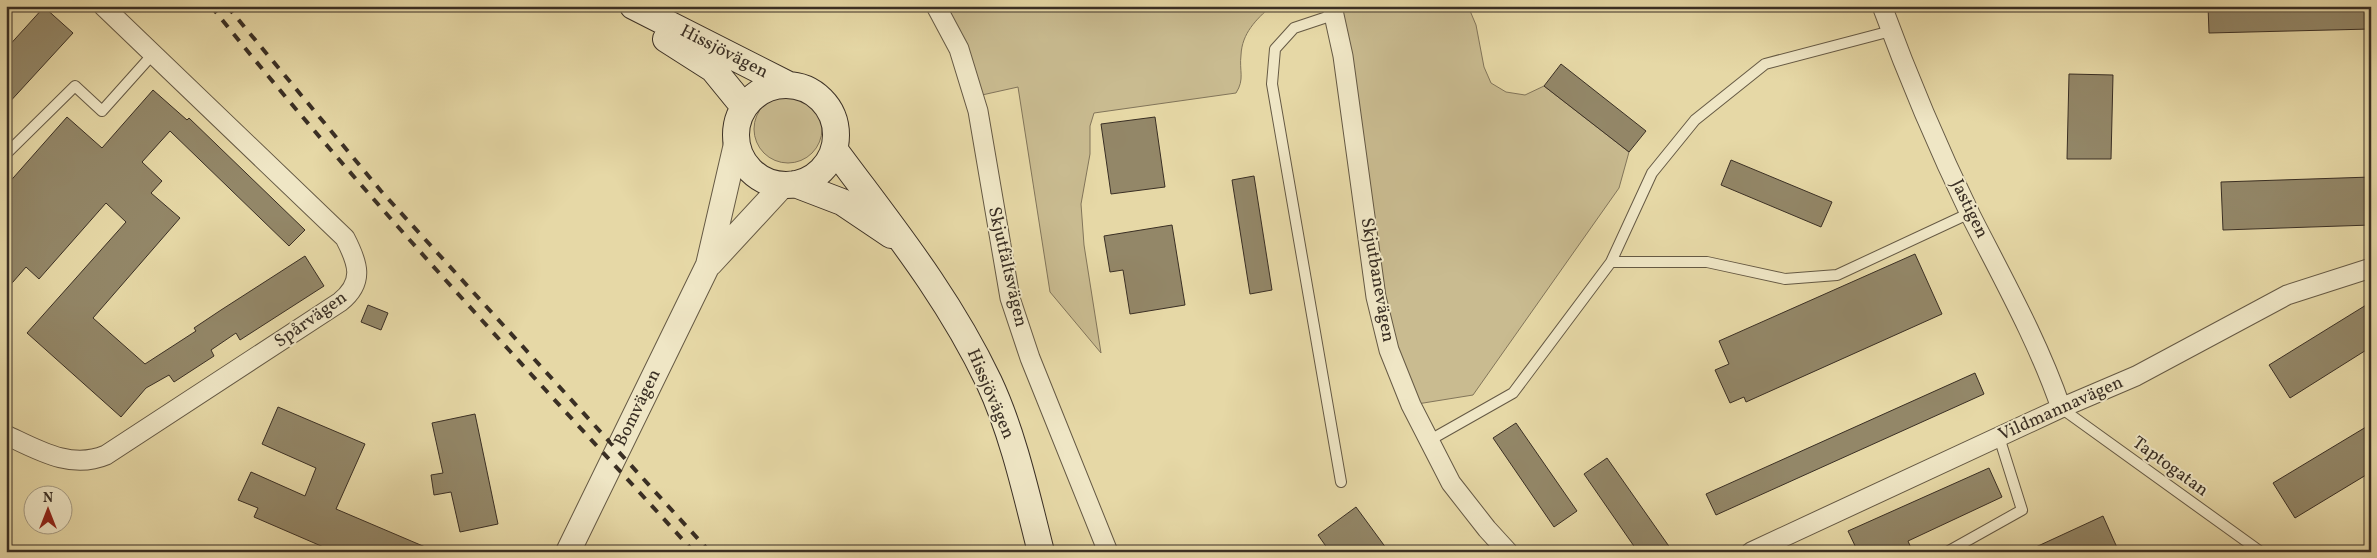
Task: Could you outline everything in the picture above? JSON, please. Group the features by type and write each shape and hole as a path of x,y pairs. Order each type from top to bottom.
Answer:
{"main road":[{"name":"Hissjövägen","path":"615,6 713,69 744,107"},
{"name":"Hissjövägen","path":"633,6 789,85"},
{"path":"789,85 809,90 825,104 833,118 836,134 834,149 826,164 808,180 789,185 770,183 756,175 742,159 736,144 736,125 744,107 754,96 768,88 789,85"},
{"name":"Hissjövägen","path":"834,149 910,248 953,313 990,383 1015,455 1041,552"},
{"name":"Hissjövägen","path":"789,185 842,202 910,248"}],"street":[{"name":"Spårvägen","path":"6,435 62,459 75,462 92,461 135,438 352,292 356,280 357,264 345,238 103,6"},
{"name":"Skjutfältsvägen","path":"936,6 959,49 978,111 1010,298 1030,358 1108,552"},
{"name":"Jastigen","path":"1882,6 1927,121 1970,213 2046,365 2061,408"},
{"name":"Skjutbanevägen","path":"1332,11 1343,56 1376,297 1389,350 1411,405 1452,483 1487,529 1508,552"},
{"name":"Bomvägen","path":"568,552 708,265 736,144"},
{"name":"Bomvägen","path":"708,265 789,185"},
{"name":"Vildmannavägen","path":"1751,552 1771,548 2061,408 2136,376 2287,295 2371,268"}],"lane":[{"path":"1332,11 1294,28 1275,49 1272,84 1341,482"},
{"path":"1430,440 1513,393 1611,262 1652,173 1696,120 1765,64 1892,31"},
{"path":"6,154 75,86 102,112 153,54"},
{"path":"1611,262 1707,262 1785,279 1837,275 1970,213"},
{"name":"Taptogatan","path":"2061,408 2261,552"},
{"path":"1947,552 2022,510 2000,437"}],"shaded area":[{"path":"936,6 1271,6 1255,22 1244,40 1241,55 1241,79 1236,93 1094,113 1090,126 1090,154 1081,204 1084,245 1101,353 1050,292 1018,87 973,97"},
{"path":"1332,6 1468,6 1476,25 1484,67 1491,83 1506,92 1525,95 1544,86 1629,152 1619,188 1473,395 1411,405 1389,350"},
{"path":"781,95 795,95 807,100 817,110 822,122 822,136 817,148 807,158 795,163 781,163 769,158 759,148 754,136 754,122 759,110 769,100"}],"building":[{"path":"2208,6 2371,6 2371,29 2209,33"},
{"path":"44,7 73,33 6,106 6,49"},
{"path":"1561,64 1646,131 1629,152 1544,86"},
{"path":"2069,74 2113,75 2111,159 2067,159"},
{"path":"153,90 187,120 189,118 305,230 289,246 170,131 142,162 162,181 151,193 180,218 93,318 145,364 196,331 194,328 305,256 324,286 240,340 236,333 211,350 214,356 174,382 169,375 146,388 121,417 27,333 126,222 106,203 39,279 26,267 6,290 6,186 67,117 102,148"},
{"path":"1155,117 1165,187 1111,194 1101,124"},
{"path":"1731,160 1832,202 1821,227 1721,185"},
{"path":"1254,176 1272,290 1250,294 1232,180"},
{"path":"2371,177 2371,225 2223,230 2221,182"},
{"path":"1172,225 1185,305 1130,314 1123,270 1110,272 1104,236"},
{"path":"1915,254 1942,314 1746,402 1744,397 1730,403 1715,370 1729,364 1719,341"},
{"path":"2371,302 2371,347 2290,398 2269,365"},
{"path":"368,305 388,313 381,330 361,322"},
{"path":"1975,373 1984,394 1716,515 1706,494"},
{"path":"278,407 365,444 336,509 437,552 335,552 254,517 258,508 238,500 251,472 305,496 316,468 262,444"},
{"path":"475,414 498,524 460,532 451,492 434,495 431,475 443,473 432,423"},
{"path":"1516,423 1577,511 1554,527 1493,438"},
{"path":"2371,424 2371,472 2295,518 2273,483"},
{"path":"1607,458 1673,552 1638,552 1584,474"},
{"path":"1989,468 2002,497 1908,541 1911,548 1903,552 1858,552 1848,531"},
{"path":"1356,507 1389,552 1330,552 1318,535"},
{"path":"2103,516 2119,552 2025,552"}],"railway":[{"path":"211,6 387,215 694,552"},
{"path":"227,6 381,191 710,552"}]}
